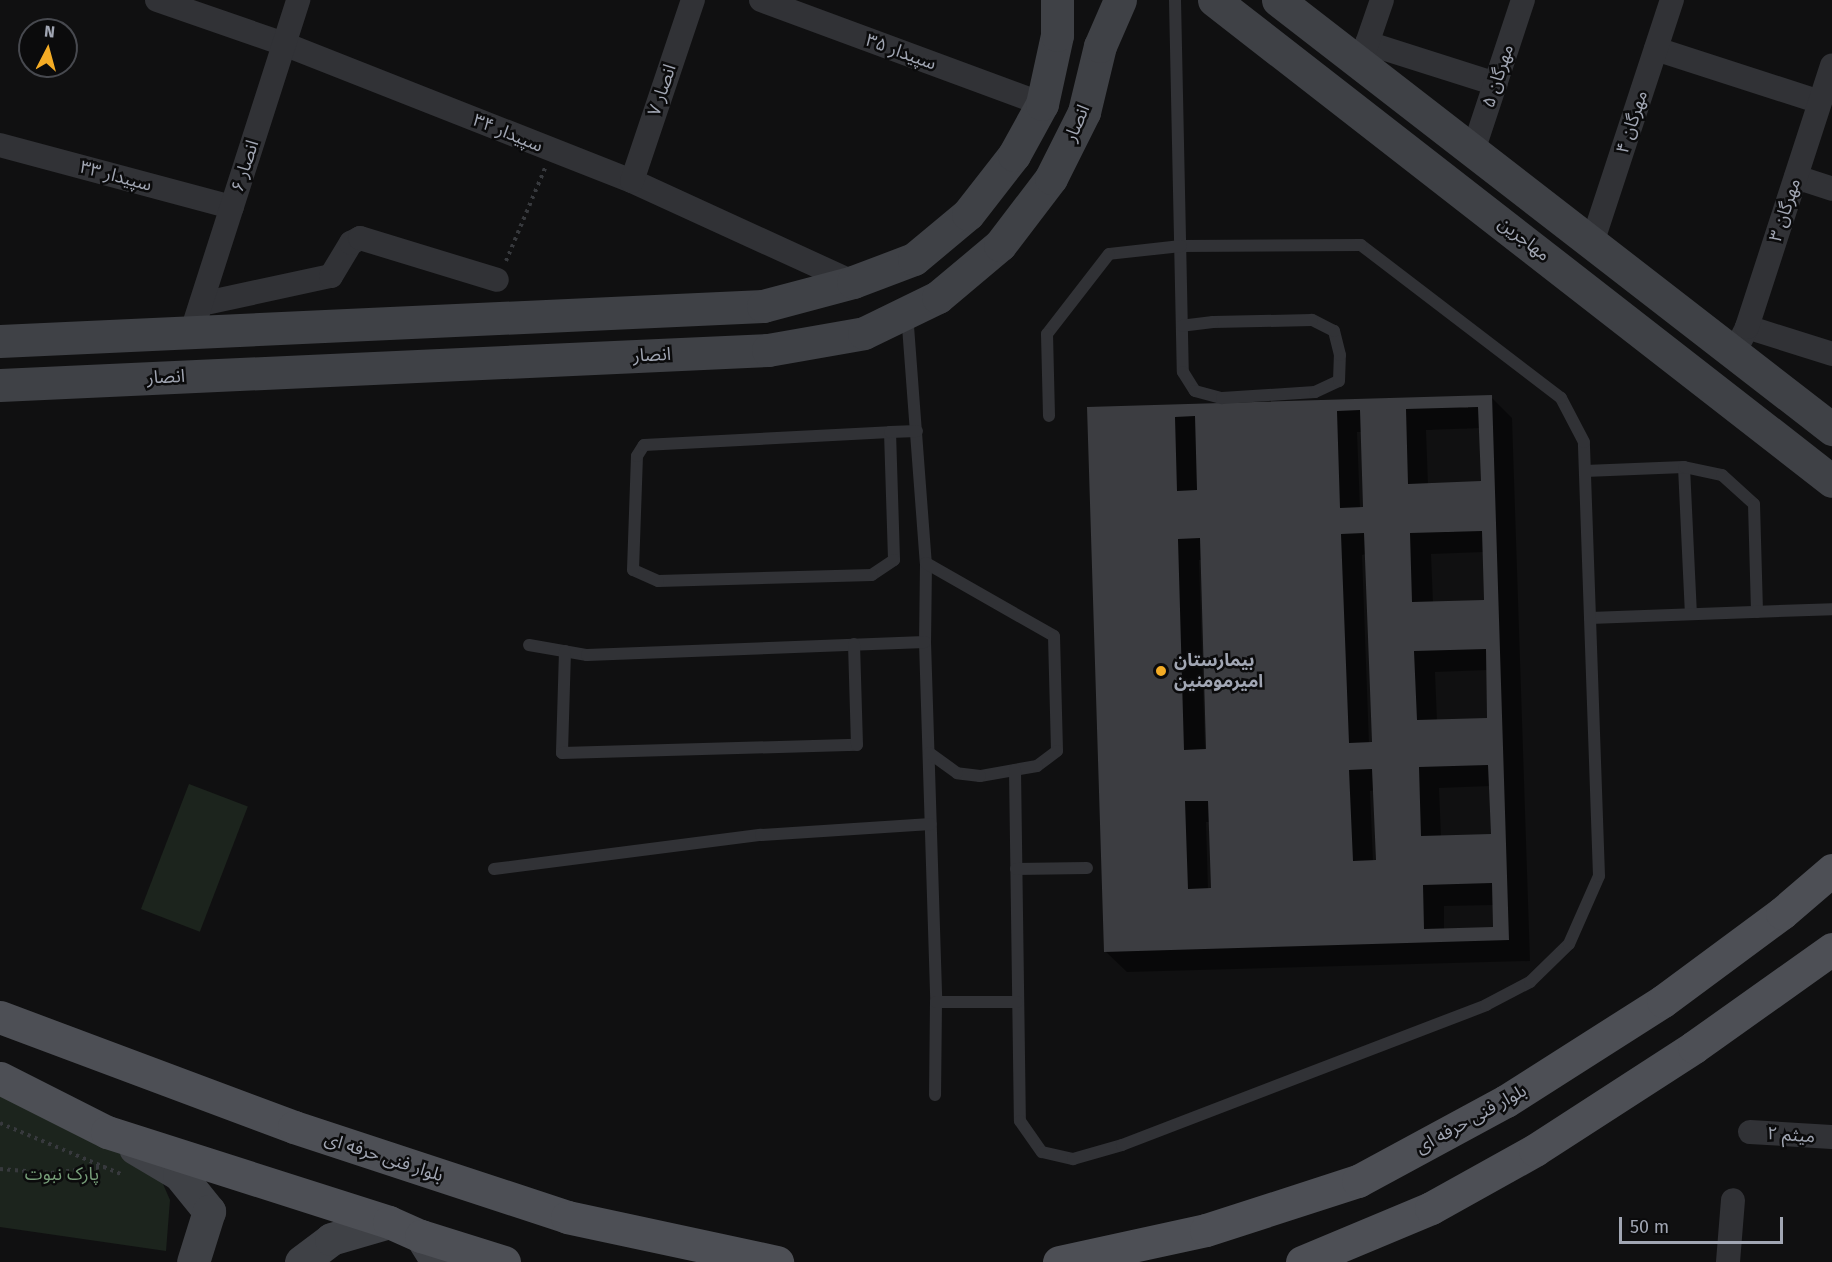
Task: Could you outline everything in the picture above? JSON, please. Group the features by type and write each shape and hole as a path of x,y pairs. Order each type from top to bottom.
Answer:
{"main road":[{"path":"0,341 196,318 574,314 763,306 853,282 914,259 968,214 1014,155 1042,104 1057,35 1057,0"},
{"name":"انصار","path":"0,385 768,350 864,333 938,297 1000,245 1052,178 1083,112 1100,46 1120,0"},
{"name":"مهاجرین","path":"1214,0 1832,481"},
{"path":"1278,0 1364,53 1473,151 1592,243 1741,340 1832,429"},
{"path":"1566,272 1592,243"},
{"path":"574,314 576,358"},
{"path":"182,377 196,318"},
{"path":"1710,385 1741,340"},
{"name":"بلوار فنی حرفه ای","path":"1059,1262 1206,1230 1358,1181 1506,1101 1663,1001 1782,913 1832,870"},
{"path":"1302,1262 1431,1208 1535,1150 1694,1047 1832,949"},
{"name":"بلوار فنی حرفه ای","path":"0,1017 294,1127 567,1217 777,1262"},
{"path":"0,1078 107,1132 179,1174 209,1211 193,1262"},
{"path":"107,1132 389,1222 429,1249 504,1262"},
{"path":"301,1262 331,1239 389,1222"}],"street":[{"name":"سپیدار ۳۴","path":"157,0 284,44 632,181 853,282"},
{"name":"انصار ۶","path":"196,318 298,0"},
{"name":"انصار ۷","path":"632,181 693,0"},
{"name":"سپیدار ۳۵","path":"761,0 1042,104"},
{"path":"1382,0 1364,53 1496,84"},
{"name":"مهرگان ۵","path":"1473,151 1523,0"},
{"name":"مهرگان ۴","path":"1592,243 1672,0"},
{"path":"1656,49 1820,102"},
{"name":"مهرگان ۳","path":"1741,340 1832,66"},
{"name":"سپیدار ۳۳","path":"0,145 232,207"},
{"path":"1796,177 1832,189"},
{"path":"196,318 331,276 351,243 360,238 497,280"},
{"path":"1741,340 1832,354"},
{"name":"میثم ۲","path":"1750,1132 1832,1137"},
{"path":"1728,1262 1733,1200"}],"lane":[{"path":"1175,0 1181,246 1182,326 1183,372 1195,391 1222,398 1316,392 1339,381 1340,355 1334,331 1312,320 1213,322 1182,326"},
{"path":"1015,770 1020,1121 1042,1152 1073,1159 1122,1145 1486,1005 1530,982 1569,944 1599,876 1584,442 1561,398 1361,245 1181,246 1109,254 1047,334 1049,416"},
{"path":"907,312 926,563 925,642 936,1002 935,1095"},
{"path":"890,432 894,560 872,575 658,581 633,570 637,456 644,445 890,432 917,431"},
{"path":"1585,471 1684,467 1722,474 1754,504 1757,612"},
{"path":"1684,467 1691,614"},
{"path":"926,563 1054,636 1057,751 1037,766 980,776 957,773 929,753"},
{"path":"1590,618 1832,609"},
{"path":"529,645 586,655 925,642"},
{"path":"565,651 562,753 857,745 854,645"},
{"path":"494,869 761,836 932,824"},
{"path":"1016,869 1087,868"},
{"path":"936,1002 1017,1002"}],"path":[{"path":"497,280 552,151"},
{"path":"0,1123 126,1176"},
{"path":"0,1169 51,1173 105,1167"}],"green space":[{"path":"189,784 248,807 200,932 141,909"},
{"name":"پارک نبوت","path":"0,1078 146,1145 170,1200 166,1251 0,1227"}],"building":[{"path":"1492,395 1509,940 1104,952 1087,407","holes":["1478,407 1481,481 1408,484 1406,409","1360,410 1363,507 1340,508 1337,411","1195,416 1197,490 1177,491 1175,417","1482,531 1484,600 1412,602 1410,533","1364,533 1372,742 1349,743 1341,534","1200,538 1206,749 1184,750 1178,539","1486,649 1487,718 1417,720 1414,651","1488,765 1491,834 1421,836 1419,767","1372,769 1376,860 1353,861 1349,770","1185,801 1208,801 1211,888 1188,889","1492,883 1493,927 1424,929 1423,885"]}],"place":[{"name":"بیمارستان امیرمومنین","path":"1161,671"}]}
